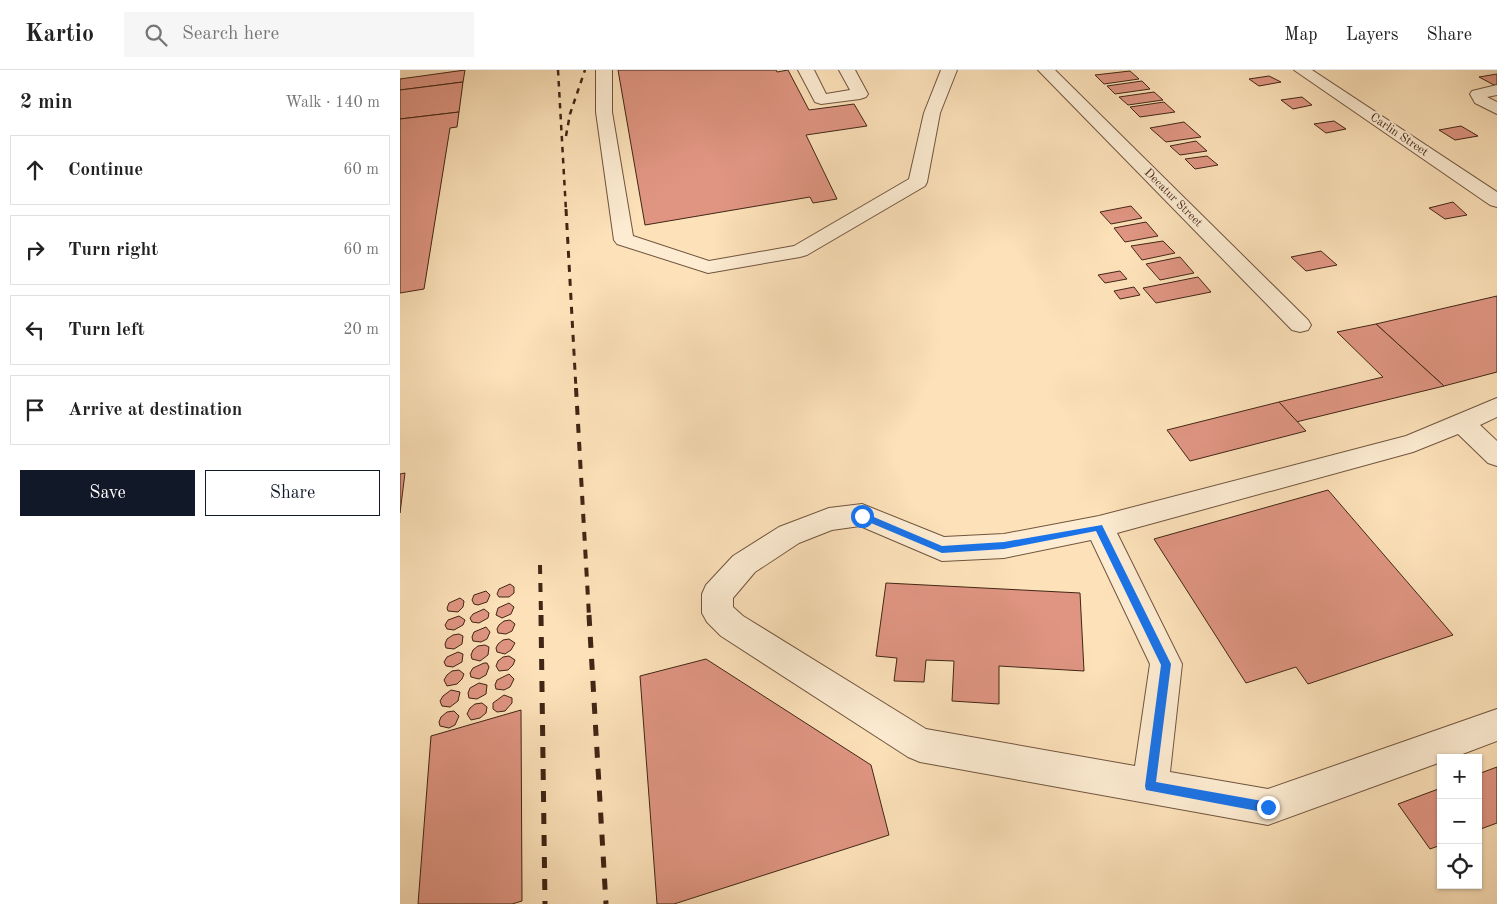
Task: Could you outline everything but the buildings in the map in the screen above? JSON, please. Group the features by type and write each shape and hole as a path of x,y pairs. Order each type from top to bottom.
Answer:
{"street":[{"path":"604,70 604,112 624,240 708,267 800,251 918,182 932,112 949,70"},
{"path":"806,70 821,99 860,94 850,71"},
{"name":"Decatur Street","path":"1046,70 1300,325"},
{"name":"Carlin Street","path":"1302,70 1497,200"},
{"path":"1497,90 1478,94 1480,100 1497,109"},
{"path":"1497,407 1413,443 1099,527 1004,546 942,549 862,516 829,520 789,535 744,564 717,594 718,612 732,626 920,745 1268,807 1497,725"},
{"path":"1461,422 1497,456"},
{"path":"1099,527 1166,664 1150,786"}],"railway":[{"path":"558,70 566,211"},
{"path":"566,136 570,114 585,70"},
{"path":"566,209 576,389"},
{"path":"576,388 589,616"},
{"path":"540,565 541,616"},
{"path":"541,615 545,904"},
{"path":"589,615 606,904"}],"route":[{"path":"862,516 942,549 1004,546 1099,527 1166,664 1150,786 1268,807"}]}
